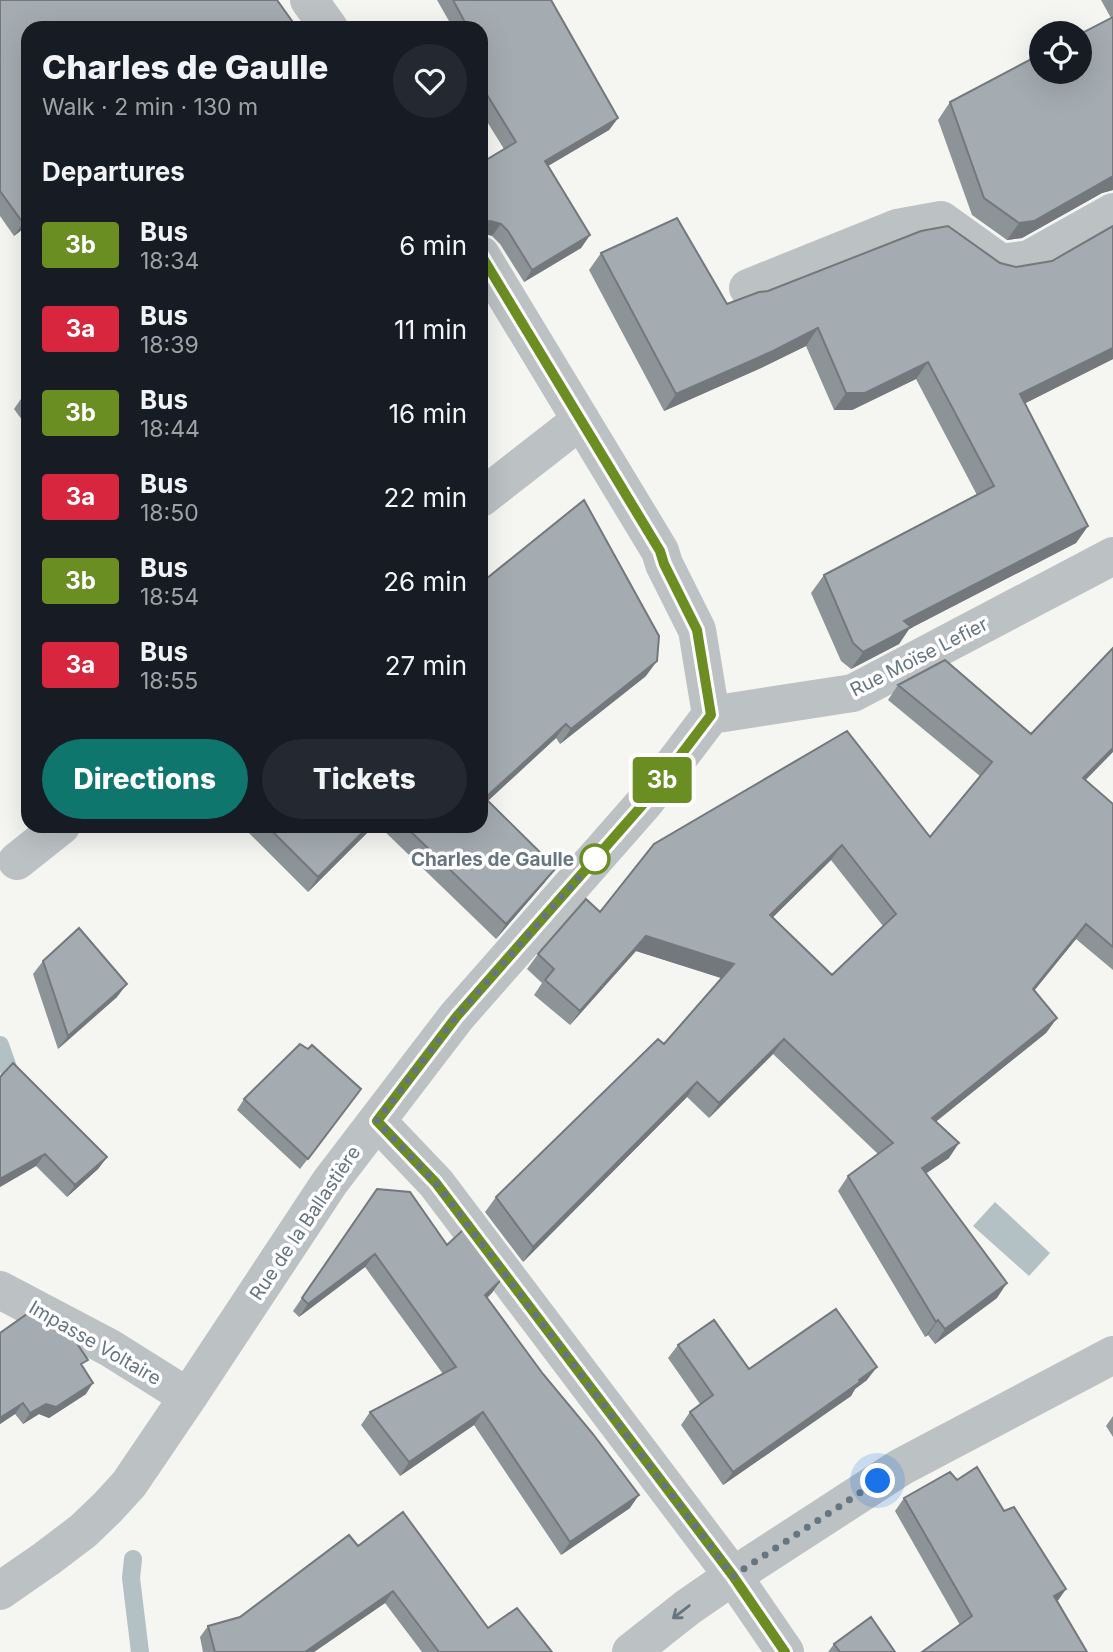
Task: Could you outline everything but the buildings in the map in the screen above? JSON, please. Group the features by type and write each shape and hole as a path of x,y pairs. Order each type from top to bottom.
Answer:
{"street":[{"path":"309,0 325,21"},
{"path":"748,288 897,228 942,220 1001,263 1029,259 1113,212"},
{"path":"488,267 660,551 697,630 711,715"},
{"path":"488,493 581,420"},
{"name":"Rue Moïse Lefier","path":"711,715 853,693 1113,556"},
{"name":"Rue de la Ballastière","path":"0,1591 83,1531 129,1484 330,1182 457,1016 645,802 711,715"},
{"path":"17,861 52,833"},
{"path":"377,1121 436,1183 733,1576 785,1652"},
{"name":"Impasse Voltaire","path":"0,1290 110,1349 188,1397"},
{"path":"631,1652 733,1576 901,1467 1113,1355"}],"shaded area":[{"path":"995,1202 1050,1253 1029,1276 973,1226"}],"waterway":[{"path":"0,1045 16,1090"},
{"path":"133,1559 131,1578 140,1652"}],"bus line":[{"name":"3b","path":"488,267 660,551 697,630 711,715 645,802 457,1016 377,1121 436,1183 733,1576 785,1652"}],"place":[{"name":"Charles de Gaulle","path":"595,859"}],"route":[{"path":"595,859 457,1016 377,1121 436,1183 733,1576 878,1481"}]}
